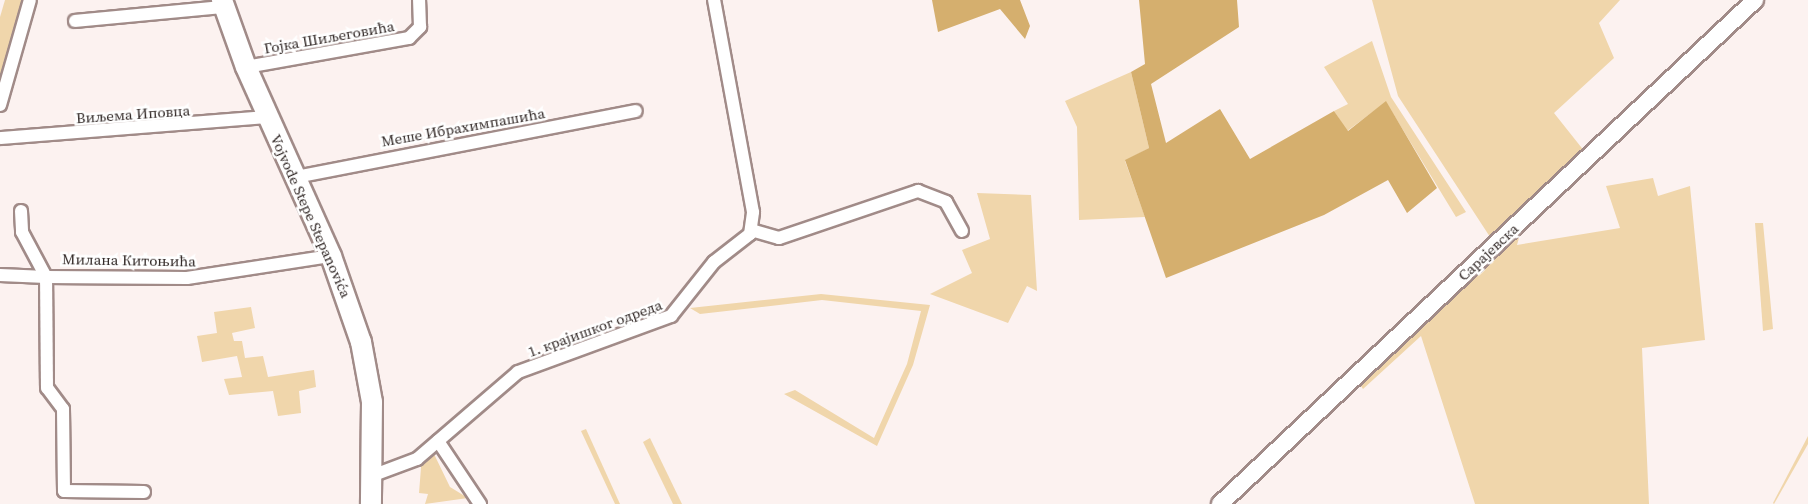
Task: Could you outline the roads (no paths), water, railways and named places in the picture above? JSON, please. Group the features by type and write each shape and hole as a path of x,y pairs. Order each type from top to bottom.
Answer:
{"main road":[{"name":"Сарајевска","path":"1220,504 1755,0"},
{"name":"Vojvode Stepe Stepanovića","path":"223,3 267,117 332,256 368,375 374,475 371,504"}],"street":[{"path":"0,105 30,0"},
{"name":"Гојка Шиљеговића","path":"246,67 409,38 420,27 419,0"},
{"path":"714,0 751,198 751,230 778,238 918,191 946,202 962,231"},
{"name":"Vojvode Stepe Stepanovića","path":"75,21 223,3"},
{"name":"Меше Ибрахимпашића","path":"296,177 636,111"},
{"name":"Виљема Иповца","path":"0,138 267,117"},
{"path":"21,211 22,232 46,277"},
{"name":"1. крајишког одреда","path":"374,475 398,470 438,441 518,372 681,310 714,262 751,230"},
{"name":"Милана Китоњића","path":"144,492 64,491 63,409 47,387 46,277 187,278 332,256"},
{"path":"0,275 46,277"},
{"path":"438,441 480,504"}]}
